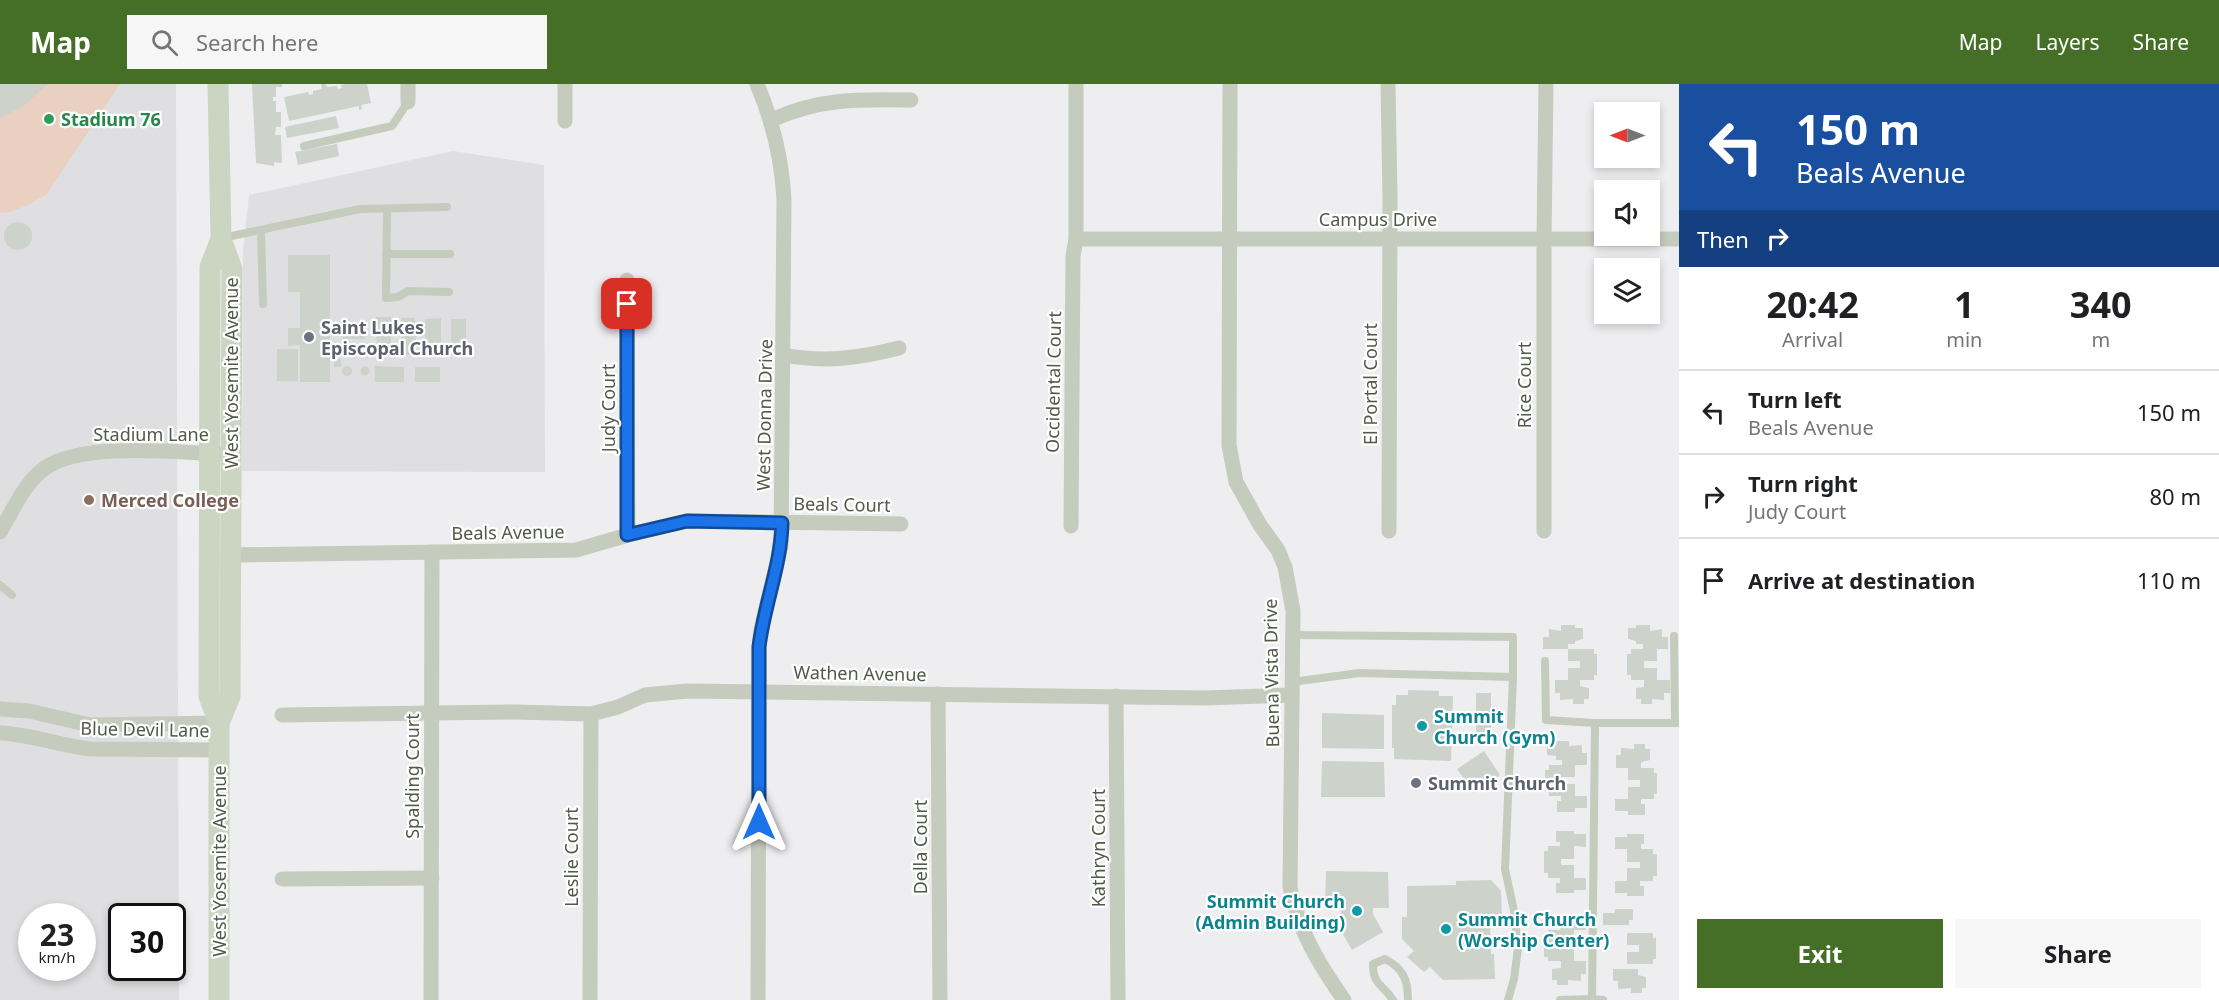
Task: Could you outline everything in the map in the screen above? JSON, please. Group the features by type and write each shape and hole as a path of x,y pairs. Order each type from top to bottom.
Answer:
{"main road":[{"name":"West Yosemite Avenue","path":"219,84 221,239 232,269 230,696 219,723"},
{"name":"West Yosemite Avenue","path":"219,1000 219,723 209,696 209,453 210,267 221,239"}],"street":[{"path":"408,84 408,102"},
{"path":"565,84 565,121"},
{"name":"West Donna Drive","path":"757,84 771,120 783,175 784,355 781,546 761,629 759,647 758,1000"},
{"name":"Occidental Court","path":"1071,526 1076,84"},
{"name":"Buena Vista Drive","path":"1230,84 1230,445 1236,482 1260,525 1278,550 1285,567 1293,611 1290,887 1293,903 1310,948 1344,1000"},
{"name":"El Portal Court","path":"1388,84 1389,531"},
{"name":"Rice Court","path":"1544,531 1546,84"},
{"path":"771,120 798,109 826,102 855,99 911,100"},
{"name":"Campus Drive","path":"1076,239 1679,240"},
{"name":"Judy Court","path":"627,280 627,535"},
{"path":"784,355 837,360 898,348"},
{"name":"Stadium Lane","path":"0,531 25,490 44,468 64,458 91,452 231,454"},
{"name":"Beals Avenue","path":"230,555 576,550 687,521 782,523"},
{"name":"Beals Court","path":"782,523 901,524"},
{"name":"Spalding Court","path":"430,1000 432,552"},
{"name":"Wathen Avenue","path":"282,715 591,714 618,707 645,695 662,692 758,691 1203,698 1292,689"},
{"name":"Della Court","path":"938,694 940,1000"},
{"name":"Kathryn Court","path":"1116,696 1118,1000"},
{"name":"Blue Devil Lane","path":"0,709 29,711 90,725 219,723"},
{"name":"Leslie Court","path":"590,1000 591,714"},
{"name":"Blue Devil Lane","path":"0,733 19,734 72,748 219,750"},
{"path":"282,879 432,878"}],"lane":[{"path":"304,146 392,126 408,102"},
{"path":"221,239 360,209 447,207"},
{"path":"387,209 386,298 398,297 408,291 449,292"},
{"path":"261,231 263,304"},
{"path":"386,254 450,254"},
{"path":"0,585 12,594"},
{"path":"1293,635 1513,637 1505,869 1514,911 1518,948 1514,979 1508,1000"},
{"path":"1545,661 1546,720 1595,723 1677,723 1674,636"},
{"path":"1292,689 1359,673 1513,677"},
{"path":"1592,999 1595,723"},
{"path":"1393,1000 1388,992 1377,983 1373,975 1373,964 1385,959 1398,966 1408,986 1408,1000"},
{"path":"1560,1000 1603,1000"}],"shaded area":[{"name":"Merced College","path":"0,84 176,84 179,903 108,903 108,981 179,981 179,1000 0,1000"},
{"name":"Stadium 76","path":"0,84 120,84 47,194 30,204 6,213 0,213"},
{"path":"453,151 544,165 545,472 242,471 243,251 249,195"}],"building":[{"path":"0,84 48,84 22,107 0,118"},
{"path":"252,84 282,84 282,87 276,87 276,97 273,97 273,101 276,101 276,112 281,112 281,127 276,127 275,135 281,135 282,163 274,162 274,166 256,163"},
{"path":"321,84 326,84 327,87 337,86 338,89 345,84 367,84 371,103 361,105 362,109 359,110 359,106 289,121 284,97 308,92 309,95 313,94 313,91 322,89"},
{"path":"336,116 339,128 287,138 285,127"},
{"path":"337,144 339,156 298,165 295,152"},
{"path":"18,222 28,226 32,236 28,246 18,250 8,246 4,236 8,226"},
{"name":"Saint Lukes Episcopal Church","path":"288,255 330,255 330,382 300,382 300,345 288,346 288,328 300,328 300,292 288,292"},
{"path":"376,317 391,317 391,356 377,356"},
{"path":"401,318 415,318 416,355 401,355"},
{"path":"441,318 441,356 425,356 425,319"},
{"path":"451,319 466,319 466,355 451,355"},
{"path":"343,322 365,322 365,339 343,339"},
{"path":"277,349 298,349 298,381 277,381"},
{"path":"334,359 341,359 341,367 334,367"},
{"path":"347,366 351,367 351,375 347,376 343,375 342,371 343,367"},
{"path":"365,366 370,371 365,376 360,371"},
{"path":"375,366 404,367 404,382 375,382"},
{"path":"415,367 440,367 440,382 415,382"},
{"path":"1561,625 1575,625 1575,628 1583,628 1583,639 1575,641 1575,644 1568,644 1568,649 1543,649 1543,637 1549,637 1549,629 1561,631"},
{"path":"1636,625 1650,625 1650,631 1662,629 1662,637 1668,637 1668,649 1657,649 1657,661 1644,661 1644,668 1657,668 1657,680 1670,680 1670,693 1664,693 1664,700 1652,699 1652,704 1641,704 1641,699 1636,699 1636,688 1644,687 1644,680 1631,680 1631,675 1627,675 1627,654 1631,654 1631,649 1643,649 1643,644 1636,644 1636,641 1628,639 1628,628 1636,628"},
{"path":"1568,649 1594,649 1594,654 1597,654 1597,675 1594,675 1594,680 1580,680 1580,686 1589,688 1589,699 1584,699 1584,704 1573,704 1573,699 1560,700 1560,693 1555,693 1555,680 1568,680 1568,668 1580,668 1580,661 1568,661"},
{"name":"Summit Church (Gym)","path":"1408,690 1439,691 1439,696 1453,696 1451,761 1394,759 1392,705 1396,705 1396,695 1408,695"},
{"path":"1476,693 1491,693 1491,733 1476,733"},
{"name":"Summit Church","path":"1322,713 1384,715 1384,749 1322,748"},
{"path":"1556,741 1569,741 1569,746 1582,745 1582,753 1587,753 1587,765 1575,765 1575,777 1562,777 1562,784 1575,784 1575,796 1587,796 1587,808 1575,808 1575,812 1557,812 1557,801 1561,801 1561,796 1549,796 1549,791 1545,791 1545,770 1549,770 1549,765 1562,765 1562,760 1556,760 1556,756 1547,755 1547,744 1556,744"},
{"path":"1634,744 1645,744 1645,749 1650,749 1650,760 1641,762 1641,768 1654,768 1654,773 1657,773 1657,794 1654,794 1654,799 1641,799 1641,804 1645,804 1645,815 1628,815 1628,811 1615,811 1615,799 1628,799 1628,787 1640,787 1640,780 1628,780 1628,768 1616,768 1616,755 1621,755 1621,748 1634,749"},
{"name":"Summit Church","path":"1484,751 1500,775 1474,793 1457,769"},
{"name":"Summit Church","path":"1322,761 1384,762 1385,797 1321,797"},
{"path":"1556,831 1586,834 1586,847 1574,846 1574,859 1561,859 1561,865 1574,865 1574,878 1586,878 1586,890 1556,893 1556,883 1560,883 1560,878 1548,878 1548,873 1544,873 1544,851 1548,851 1548,846 1560,846 1560,842 1556,842"},
{"path":"1627,834 1644,834 1644,844 1641,844 1641,849 1653,849 1653,854 1657,854 1657,876 1653,876 1653,881 1640,881 1640,886 1644,886 1644,896 1615,893 1615,881 1627,881 1627,868 1640,868 1640,862 1627,862 1627,849 1615,849 1615,837 1627,837"},
{"name":"Summit Church (Admin Building)","path":"1326,871 1388,872 1389,908 1373,908 1373,914 1383,932 1352,950 1340,929 1341,907 1325,907"},
{"name":"Summit Church (Worship Center)","path":"1491,880 1501,891 1502,918 1490,919 1491,954 1494,954 1495,979 1443,980 1430,967 1424,972 1407,957 1414,951 1402,939 1402,917 1407,917 1407,886 1456,885 1456,881"},
{"path":"1615,909 1633,909 1633,920 1629,920 1629,925 1603,925 1603,913 1615,913"},
{"path":"1557,915 1586,918 1586,930 1574,930 1574,943 1562,943 1562,949 1574,949 1574,961 1586,961 1586,974 1581,974 1581,981 1568,980 1568,985 1557,985 1557,980 1552,980 1552,969 1561,968 1561,961 1548,961 1548,957 1544,957 1544,935 1548,935 1548,930 1560,930 1560,925 1557,925"},
{"path":"1627,933 1653,933 1653,938 1656,938 1656,959 1653,959 1653,964 1627,964 1627,952 1639,952 1639,945 1627,945"},
{"path":"1613,969 1638,969 1638,975 1646,977 1646,988 1642,988 1642,993 1631,993 1631,988 1618,989 1618,981 1613,981"}],"place":[{"name":"Stadium 76","path":"49,119"},
{"name":"Saint Lukes Episcopal Church","path":"309,337"},
{"name":"Merced College","path":"89,500"},
{"name":"Summit Church (Gym)","path":"1422,726"},
{"name":"Summit Church","path":"1416,783"},
{"name":"Summit Church (Admin Building)","path":"1357,911"},
{"name":"Summit Church (Worship Center)","path":"1446,929"}],"route":[{"path":"627,304 627,535 687,521 782,523 781,546 761,629 759,647 759,822"}]}
